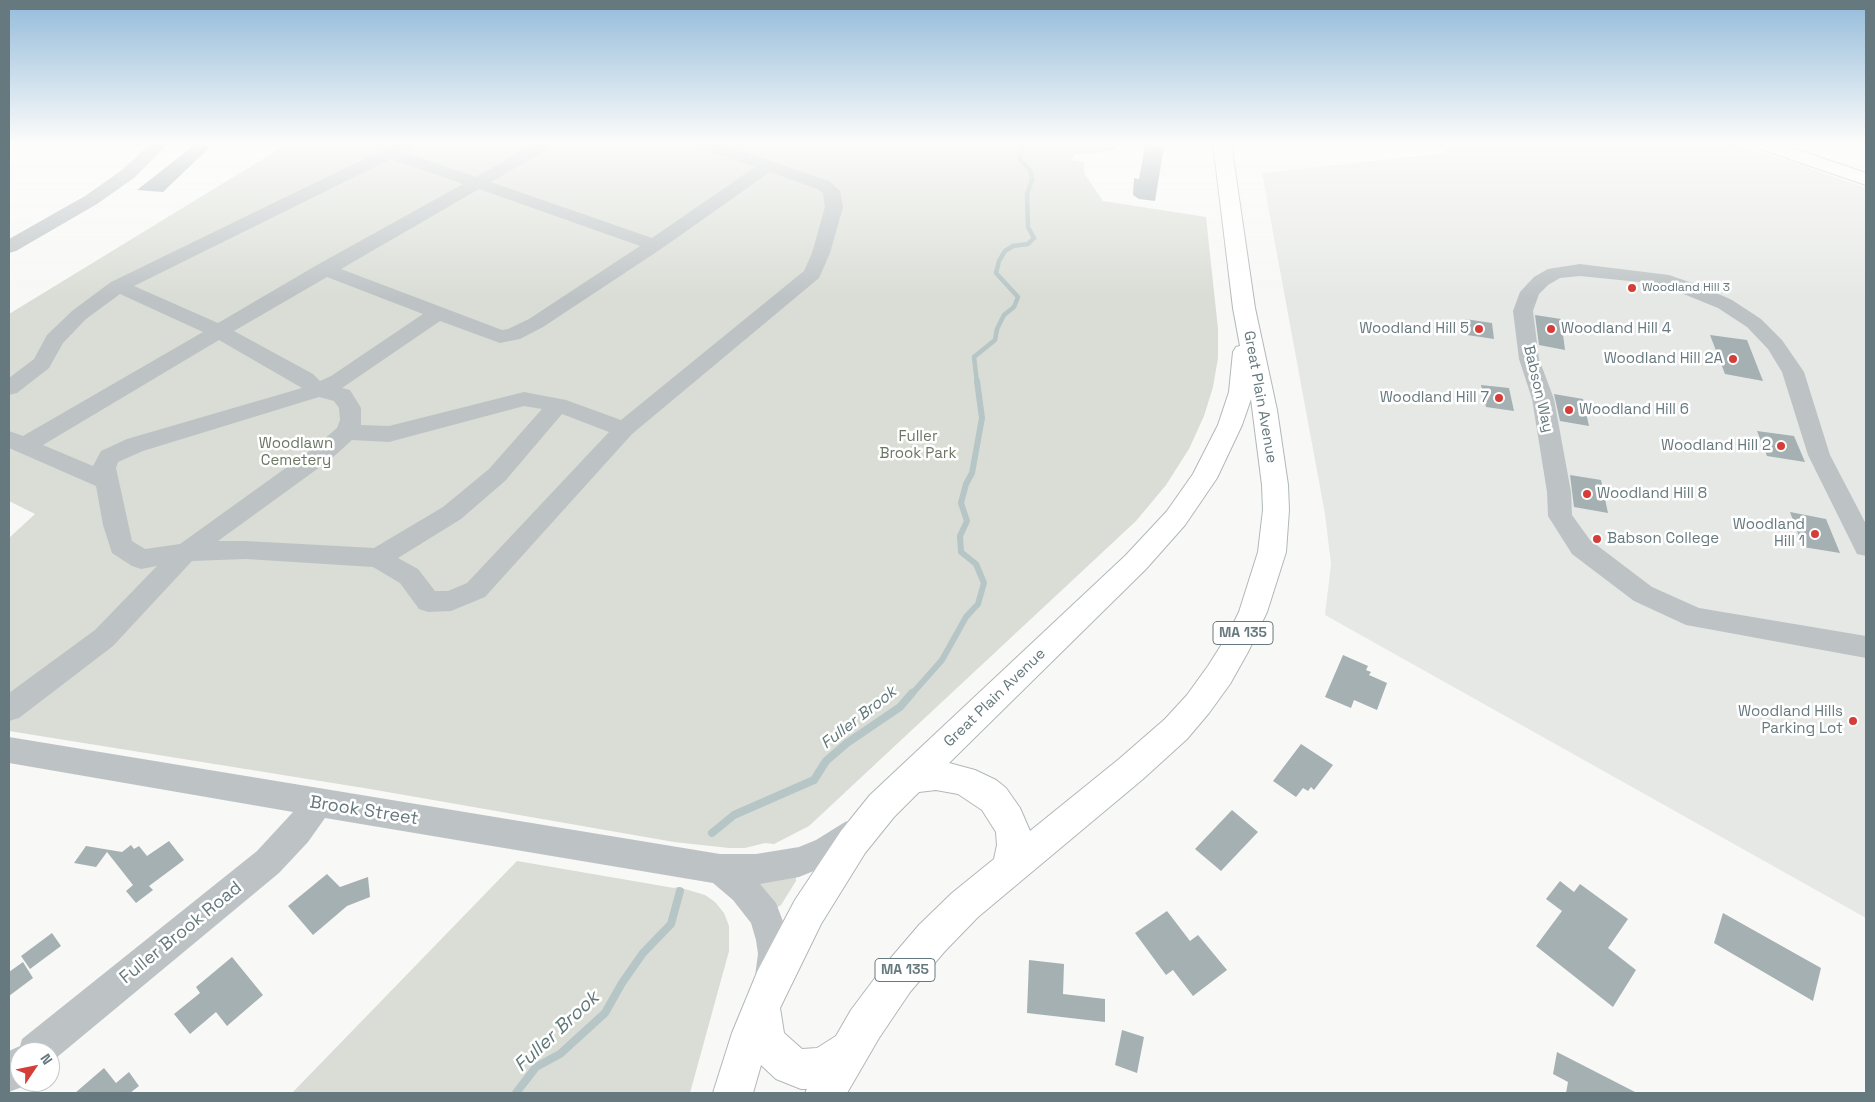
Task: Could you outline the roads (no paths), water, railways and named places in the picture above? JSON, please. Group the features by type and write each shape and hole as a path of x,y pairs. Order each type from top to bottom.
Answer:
{"main road":[{"name":"Great Plain Avenue","path":"825,1093 849,1050 881,1000 932,938 965,905 1131,769 1176,729 1198,704 1219,674 1238,643 1253,612 1269,566 1274,536 1276,503 1265,410 1244,308 1229,194"},
{"name":"Great Plain Avenue","path":"734,1093 743,1055 766,995 808,912 869,821 910,779 1136,562 1184,508 1220,448 1238,404 1243,372 1244,308"},
{"path":"910,779 936,776 956,778 974,784 994,799 1008,820 1013,832 1014,845 1010,867"},
{"path":"766,995 765,1036 770,1047 790,1065 801,1069 814,1069 826,1066 849,1050"}],"street":[{"path":"9,247 100,194"},
{"path":"9,388 42,363 54,340 79,315 118,286 306,194"},
{"path":"17,442 219,331 456,194"},
{"path":"509,194 654,245"},
{"path":"324,269 500,337 513,335 654,245 728,194"},
{"path":"438,313 339,381 318,390 135,445 109,457 104,468 121,546 141,559 186,552 246,550 378,558 409,576 428,602 451,601 476,590 624,429 812,274 821,253 834,207 832,194"},
{"name":"Babson Way","path":"1866,547 1819,455 1793,372 1776,345 1754,323 1725,304 1694,290 1662,279 1580,270 1555,273 1541,281 1530,292 1523,311 1529,360 1543,399 1559,492 1560,516 1580,547 1643,594 1695,618 1866,647"},
{"path":"9,709 104,638 186,552 323,453 347,432 351,420 350,408 342,395 318,390 305,379 219,331 118,286"},
{"path":"347,432 389,434 524,400 558,405 624,429"},
{"path":"378,558 452,513 497,475 558,405"},
{"path":"17,442 107,481"},
{"name":"Brook Street","path":"9,750 720,869 775,867 810,859 841,842 869,821"},
{"name":"Fuller Brook Road","path":"47,1042 268,862 297,832 318,803"},
{"path":"720,869 744,889 764,914 770,926 775,954 766,995"}],"waterway":[{"name":"Fuller Brook","path":"977,383 974,357 995,340 997,329 1004,315 1014,307 1018,297 996,273 999,261 1005,251 1013,246 1028,244 1034,238 1028,227 1027,194"},
{"name":"Fuller Brook","path":"911,695 942,660 966,617 978,604 984,583 976,564 961,552 960,536 967,521 961,503 966,484 972,473 982,418 977,381"},
{"name":"Fuller Brook","path":"712,833 734,815 814,780 826,761 847,743 900,707 912,693"},
{"name":"Fuller Brook","path":"516,1093 536,1067 560,1054 605,1013 622,983 643,953 671,924 680,891"}],"place":[{"name":"Woodland Hill 3","path":"1632,288"},
{"name":"Woodland Hill 5","path":"1479,329"},
{"name":"Woodland Hill 4","path":"1551,329"},
{"name":"Woodland Hill 2A","path":"1733,359"},
{"name":"Woodland Hill 7","path":"1499,398"},
{"name":"Woodland Hill 6","path":"1569,410"},
{"name":"Woodland Hill 2","path":"1781,446"},
{"name":"Woodland Hill 8","path":"1587,494"},
{"name":"Woodland Hill 1","path":"1815,534"},
{"name":"Babson College","path":"1597,539"},
{"name":"Woodland Hills Parking Lot","path":"1853,721"}],"park label":[{"name":"Fuller Brook Park","path":"918,446"},
{"name":"Woodlawn Cemetery","path":"296,452"}]}
